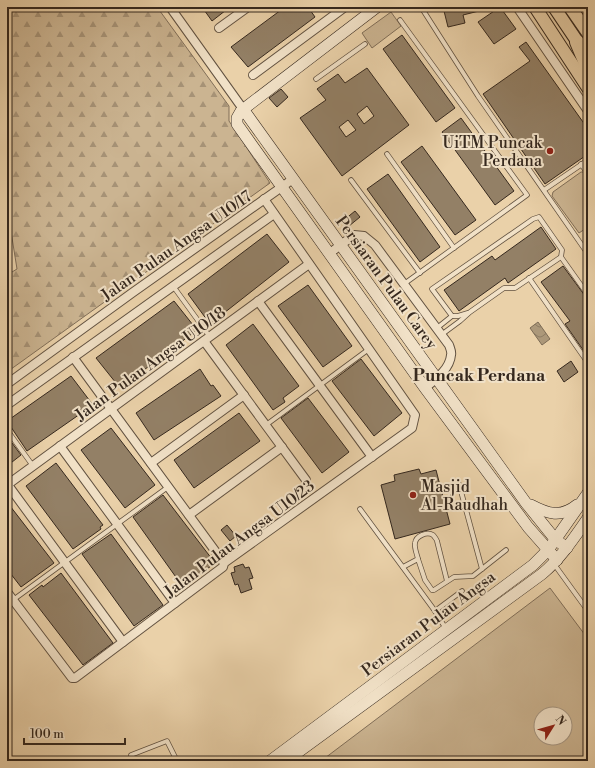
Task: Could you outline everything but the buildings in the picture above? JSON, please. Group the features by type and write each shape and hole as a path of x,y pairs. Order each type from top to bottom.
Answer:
{"highway":[{"path":"577,42 588,68"}],"main road":[{"path":"535,7 588,88"},
{"path":"554,7 577,42 588,55"},
{"path":"570,7 588,33"}],"street":[{"path":"170,7 243,109 377,7"},
{"path":"219,28 248,7"},
{"path":"253,75 335,10 345,7"},
{"path":"517,7 588,112"},
{"name":"Persiaran Pulau Carey","path":"555,562 548,550 528,527 425,388 283,186 237,124 237,118 240,111 243,109 526,503 555,539 567,548"},
{"path":"264,200 293,179"},
{"name":"Jalan Pulau Angsa U10/17","path":"7,384 132,293 264,200 415,415"},
{"path":"7,404 274,214"},
{"path":"330,253 354,235 364,236 375,245 449,345 452,354 448,364 437,378 425,388"},
{"name":"Jalan Pulau Angsa U10/18","path":"7,485 309,264"},
{"path":"258,301 372,457"},
{"path":"207,339 244,395 306,480"},
{"path":"73,357 224,563"},
{"path":"151,463 244,395"},
{"name":"Jalan Pulau Angsa U10/23","path":"13,600 72,678 75,678 223,566 224,563 412,428 415,415"},
{"path":"60,446 175,603"},
{"path":"189,515 282,447"},
{"path":"7,485 123,642"},
{"path":"526,503 554,514 566,512 585,497"},
{"name":"Persiaran Pulau Angsa","path":"270,761 533,565 548,550 585,497"},
{"name":"Persiaran Pulau Angsa","path":"286,761 542,574 567,548 588,518"},
{"path":"528,527 537,552 533,565"},
{"path":"7,592 13,600"}],"lane":[{"path":"421,7 478,96 588,254"},
{"path":"400,20 527,195 404,284"},
{"path":"316,79 365,44"},
{"path":"387,154 454,248"},
{"path":"544,190 588,160"},
{"path":"581,164 588,174"},
{"path":"351,180 420,272"},
{"path":"452,316 432,289 532,219 538,217 562,250 561,257 588,296"},
{"path":"439,331 460,321 470,312 504,288 515,288 561,257"},
{"path":"529,278 588,363"},
{"path":"173,286 207,339"},
{"path":"439,331 452,316 458,316 470,312"},
{"path":"266,425 369,349"},
{"path":"7,430 33,466"},
{"path":"459,484 482,570"},
{"path":"13,600 168,487"},
{"path":"360,509 435,611 446,630"},
{"path":"447,581 437,541 434,536 428,533 418,536 414,547 425,580 432,590 438,589 447,581 458,576 474,576 506,550"},
{"path":"403,567 418,559"},
{"path":"555,562 588,611"},
{"path":"435,611 462,591"},
{"path":"132,755 167,741 177,761"}],"green space":[{"path":"7,7 157,7 229,106 229,121 270,183 7,372 7,275 17,269 9,219 7,217"},
{"path":"391,12 401,26 372,48 362,33"},
{"path":"583,172 588,180 588,227 579,233 552,196 553,192"},
{"path":"550,588 588,639 588,761 321,761"}],"water":[{"path":"538,322 550,339 542,345 530,328"}],"place":[{"name":"UiTM Puncak Perdana","path":"550,151"},
{"name":"Masjid Al-Raudhah","path":"413,495"}],"district":[{"name":"Puncak Perdana","path":"479,375"}]}
